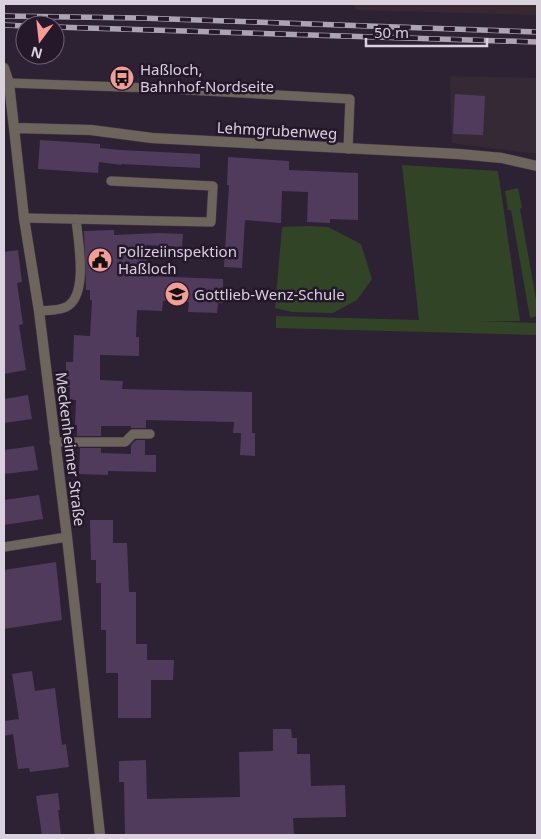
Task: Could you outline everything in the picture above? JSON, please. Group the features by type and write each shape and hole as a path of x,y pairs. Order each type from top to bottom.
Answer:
{"street":[{"name":"Meckenheimer Straße","path":"4,68 9,82 24,218 39,311 100,835"},
{"name":"Lehmgrubenweg","path":"15,128 91,130 152,138 502,158 537,166"}],"lane":[{"path":"9,82 350,99 348,149"},
{"path":"24,218 211,222 213,186 111,181"},
{"path":"39,311 66,307 76,298 80,284 76,219"},
{"path":"54,442 125,442 133,434 150,434"},
{"path":"4,547 66,538"}],"shaded area":[{"path":"353,4 537,4 537,15 356,10"},
{"path":"450,76 537,78 537,154 452,143"}],"green space":[{"path":"402,165 498,171 520,321 478,321 537,323 537,335 276,328 276,316 419,320"},
{"path":"518,188 537,305 537,316 530,318 511,210 508,210 505,191"},
{"path":"282,227 328,227 361,244 372,279 357,300 333,313 292,312 275,308"}],"building":[{"path":"455,94 485,96 483,135 453,134"},
{"path":"40,140 100,144 100,148 121,150 200,154 200,168 121,165 99,162 98,173 38,169"},
{"path":"228,157 289,161 289,170 358,173 358,220 330,219 330,223 307,222 308,192 282,191 281,223 245,220 242,268 224,267 229,185 227,185"},
{"path":"114,230 114,235 183,234 182,247 146,245 147,276 223,279 223,303 218,303 217,313 188,312 189,302 163,301 162,311 137,310 136,337 139,337 139,356 100,355 100,380 123,381 122,389 252,392 252,433 233,433 234,422 146,420 146,428 101,426 101,436 77,436 77,425 75,425 76,400 70,400 70,387 66,387 66,362 73,362 74,335 90,336 92,300 90,300 90,290 86,290 84,231"},
{"path":"18,250 22,282 17,283 23,324 19,325 26,370 4,374 4,252"},
{"path":"28,395 32,419 4,423 4,399"},
{"path":"241,433 255,433 255,456 240,455"},
{"path":"136,440 145,440 145,455 156,455 156,472 108,471 108,475 79,474 80,448 101,448 101,453 131,454 131,445"},
{"path":"34,446 38,470 4,474 4,450"},
{"path":"39,495 43,519 4,525 4,500"},
{"path":"90,520 113,520 113,543 127,543 129,592 136,592 136,644 147,644 147,660 174,660 173,680 151,680 151,718 118,718 118,673 106,673 106,630 101,630 101,583 96,583 96,560 91,560"},
{"path":"56,562 62,620 4,629 4,570"},
{"path":"32,671 35,691 55,688 62,745 66,744 69,767 30,772 29,768 18,769 13,734 4,736 4,721 19,719 12,674"},
{"path":"273,729 291,729 292,738 297,738 297,754 310,754 311,786 345,785 346,817 293,818 294,835 125,835 124,782 119,782 119,761 146,760 147,799 240,797 239,752 273,751"},
{"path":"58,793 61,835 42,835 36,796"}],"railway":[{"path":"4,16 140,18 537,32"},
{"path":"4,25 15,26"},
{"path":"65,27 537,42"}],"place":[{"name":"Haßloch, Bahnhof-Nordseite","path":"122,78"},
{"name":"Polizeiinspektion Haßloch","path":"100,260"},
{"name":"Gottlieb-Wenz-Schule","path":"177,294"}]}
